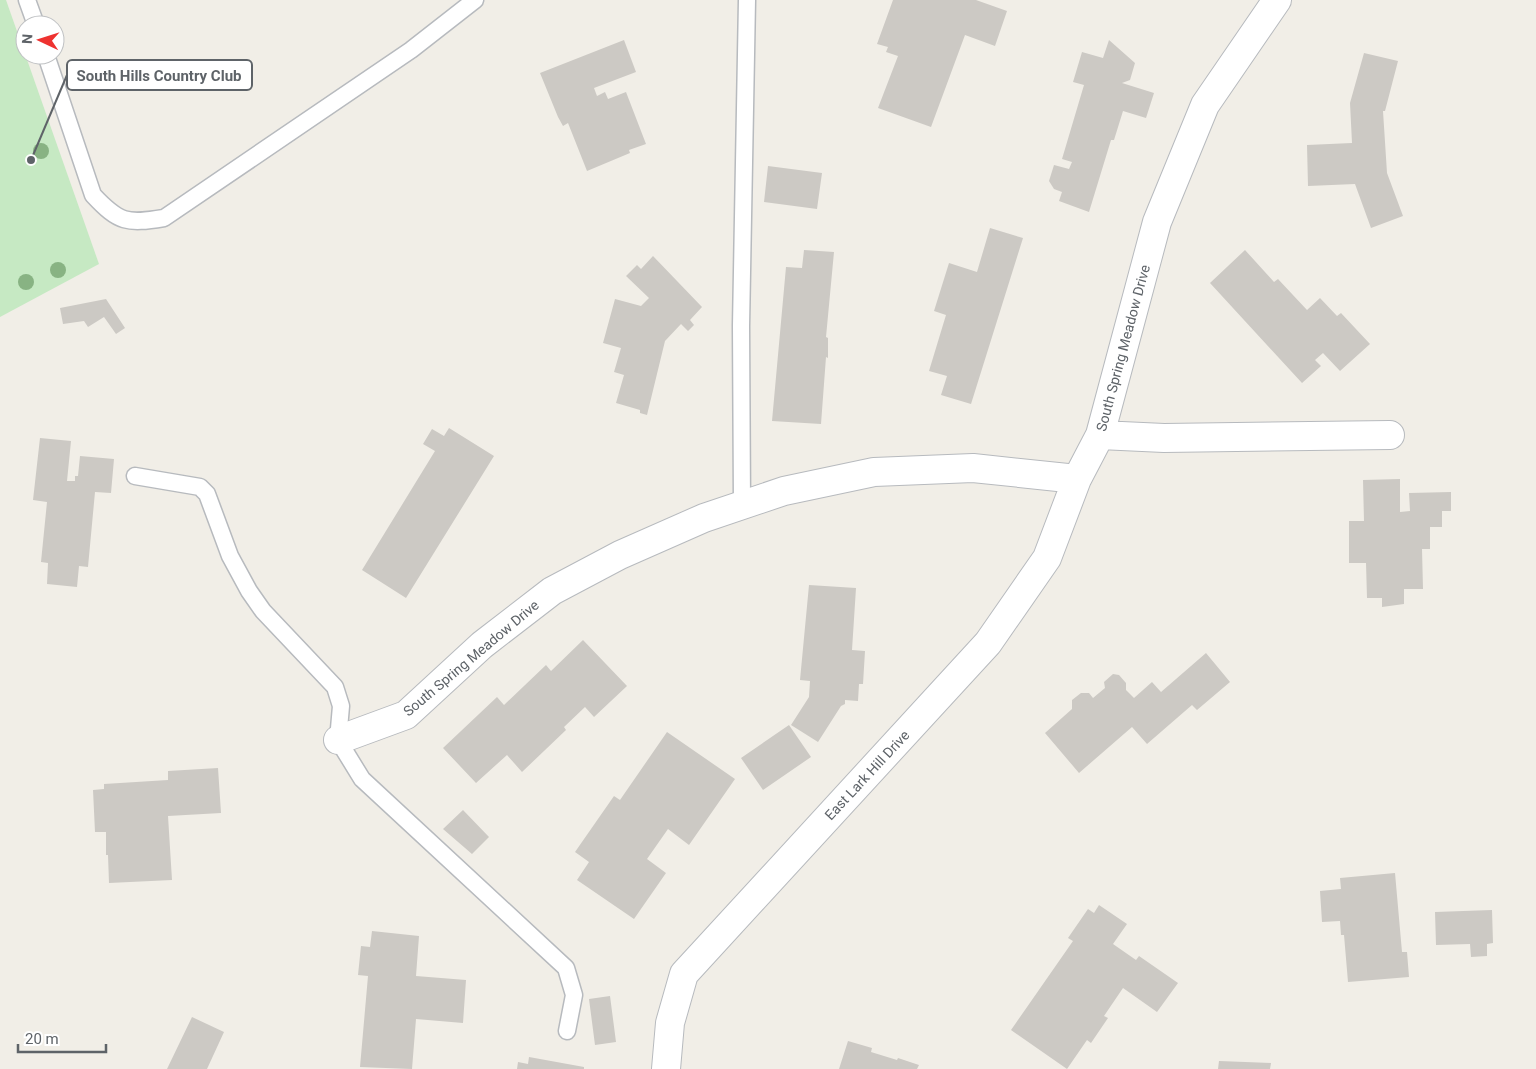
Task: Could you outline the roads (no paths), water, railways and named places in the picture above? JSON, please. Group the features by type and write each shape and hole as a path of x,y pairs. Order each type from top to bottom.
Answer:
{"street":[{"name":"South Spring Meadow Drive","path":"338,740 406,715 482,645 552,591 620,555 704,518 784,491 874,472 973,468 1077,479 1100,435 1161,213 1205,105 1277,0"},
{"path":"1100,435 1164,438 1390,435"},
{"name":"East Lark Hill Drive","path":"666,1069 670,1023 684,974 988,644 1047,558 1077,479"}],"lane":[{"path":"27,0 32,15"},
{"path":"49,65 93,194 109,212 134,223 164,218 411,50 475,0"},
{"path":"742,505 741,326 747,0"},
{"path":"135,476 200,487 207,494 230,556 249,591 270,618 335,688 341,706 338,740 362,779 566,968 574,995 567,1031"}],"place":[{"name":"South Hills Country Club","path":"31,160"}]}
